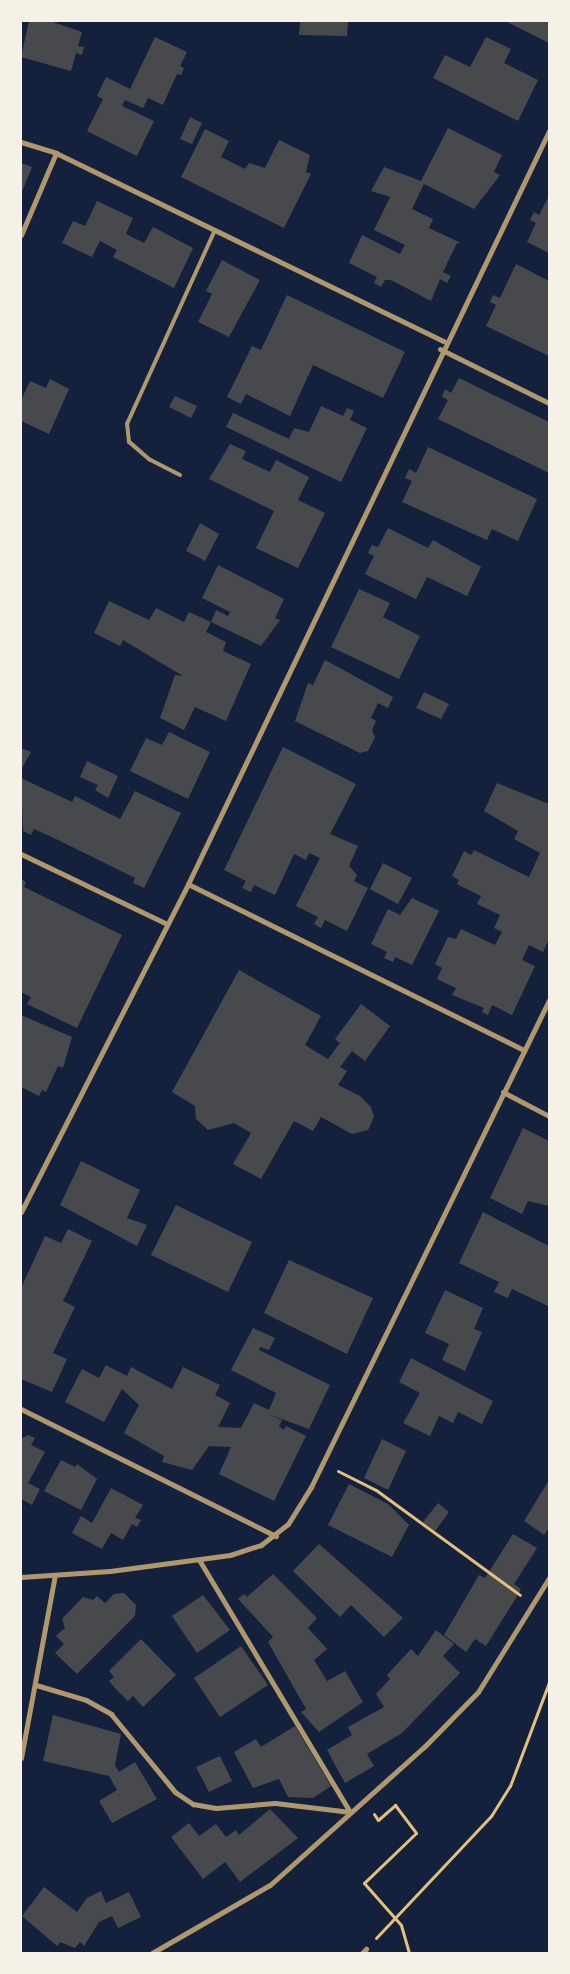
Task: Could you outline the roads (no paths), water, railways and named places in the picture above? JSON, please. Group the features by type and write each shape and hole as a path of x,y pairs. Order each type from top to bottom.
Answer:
{"street":[{"path":"21,1212 188,884 444,341 549,131"},
{"path":"21,142 56,153 444,341"},
{"path":"21,235 56,153"},
{"path":"440,350 549,403"},
{"path":"21,854 167,924"},
{"path":"188,884 524,1050"},
{"path":"21,1576 199,1560 245,1550 276,1536 300,1508 549,1000"},
{"path":"503,1092 549,1116"},
{"path":"21,1409 276,1536"},
{"path":"199,1560 350,1812"},
{"path":"21,1758 55,1574"},
{"path":"152,1953 270,1885 460,1712 493,1670 549,1578"},
{"path":"36,1685 86,1700 111,1714 175,1792 193,1804 216,1808 275,1803 350,1812"}],"lane":[{"path":"180,474 150,460 129,442 127,424 215,230"}]}
